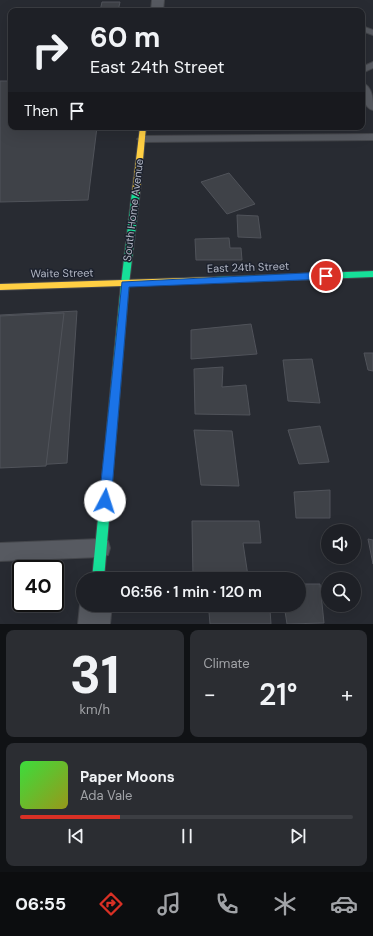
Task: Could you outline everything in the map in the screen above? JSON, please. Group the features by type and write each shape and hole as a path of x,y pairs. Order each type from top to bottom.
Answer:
{"street":[{"name":"South Home Avenue","path":"99,572 125,284 143,130"},
{"name":"East 24th Street","path":"125,284 373,274"},
{"name":"Waite Street","path":"0,287 125,284"},
{"path":"94,624 95,612"}],"lane":[{"path":"365,90 373,108"},
{"path":"142,139 373,137"},
{"path":"0,552 101,548"}],"building":[{"path":"102,2 120,2 119,8 101,8"},
{"path":"0,81 8,81 8,130 97,130 88,200 0,202"},
{"path":"229,173 255,204 227,214 201,182"},
{"path":"237,215 258,216 261,238 238,237"},
{"path":"229,238 230,248 241,248 242,260 196,260 195,239"},
{"path":"77,311 67,463 0,467 0,315"},
{"path":"64,313 46,466 0,468 0,316"},
{"path":"251,324 257,354 191,359 191,330"},
{"path":"364,353 373,353 373,371 368,370"},
{"path":"312,359 320,403 288,401 283,360"},
{"path":"223,367 222,387 246,385 250,415 195,414 194,369"},
{"path":"320,426 329,462 299,464 288,430"},
{"path":"194,430 232,431 239,486 201,485"},
{"path":"330,490 330,518 296,518 294,492"},
{"path":"192,521 259,521 261,543 243,543 247,572 193,572"},
{"path":"368,539 373,540 373,564"},
{"path":"306,584 320,584 321,612 323,612 324,623 287,624 285,612 306,612"},
{"path":"209,612 270,612 271,624 210,624"}],"traffic: fast":[{"path":"99,572 125,284 136,192"},
{"path":"214,280 373,274"}],"traffic: slow":[{"path":"136,192 143,130"},
{"path":"0,287 214,280"}],"route":[{"path":"105,501 125,284 326,276"}]}
